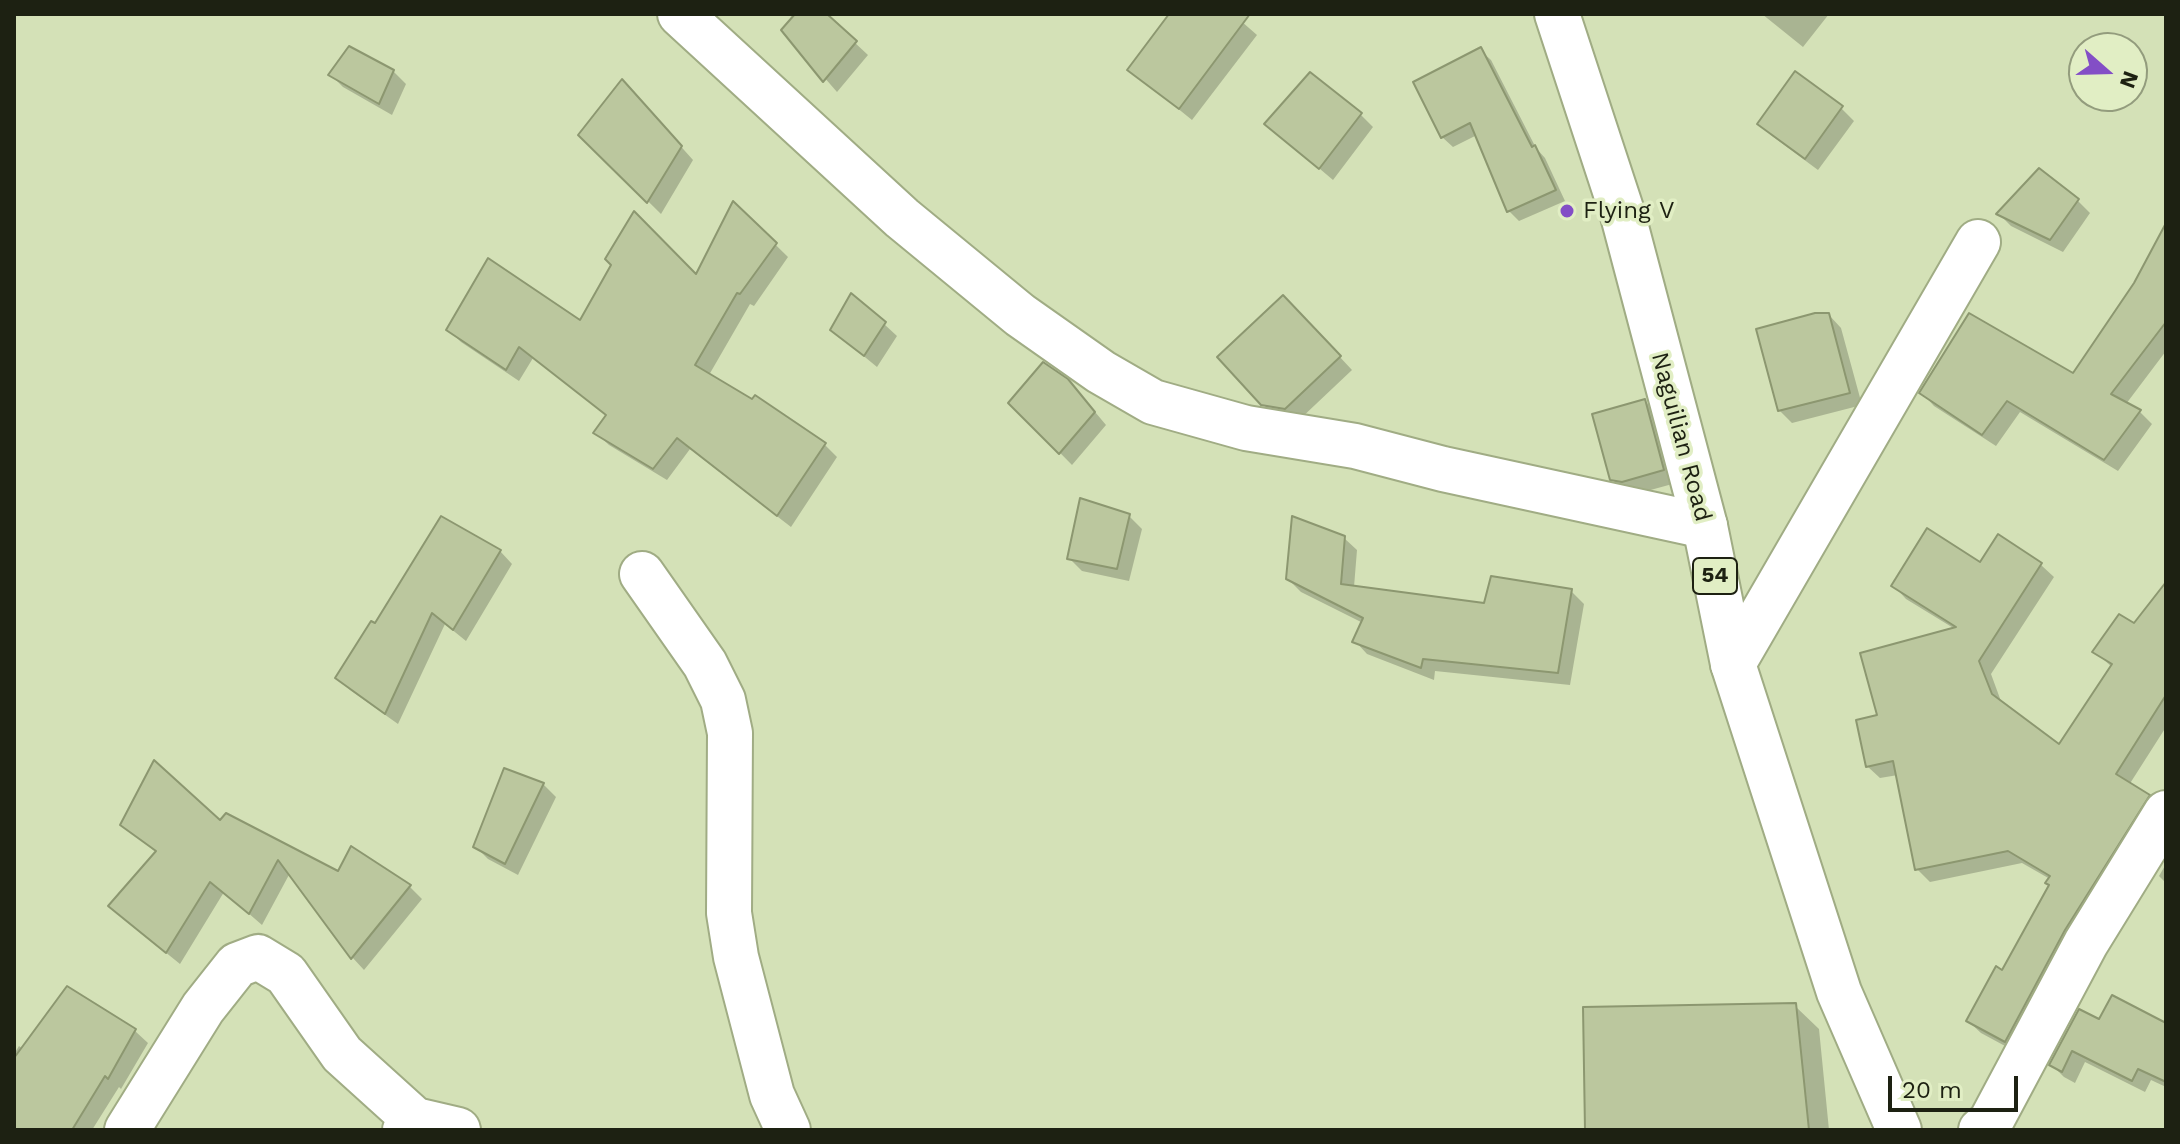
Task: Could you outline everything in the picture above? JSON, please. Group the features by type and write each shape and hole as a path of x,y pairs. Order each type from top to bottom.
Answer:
{"main road":[{"path":"680,14 902,218 996,296 1101,372 1153,402 1246,428 1355,446 1443,469 1705,526"},
{"name":"Naguilian Road","path":"1557,14 1622,212 1705,526 1733,664 1839,992 1899,1130"},
{"path":"1733,664 1978,242"},
{"path":"642,574 705,664 723,700 730,733 729,913 736,957 772,1095 788,1130"},
{"path":"1992,1128 2086,943 2166,813"},
{"path":"127,1130 212,998 237,965 258,957 286,974 342,1054 410,1125 458,1130"}],"building":[{"path":"795,14 827,14 857,41 823,82 781,30"},
{"path":"1169,14 1250,14 1179,109 1127,70"},
{"path":"349,46 394,70 379,104 328,75"},
{"path":"1481,47 1556,190 1507,212 1470,123 1441,138 1413,82"},
{"path":"1795,71 1843,106 1805,159 1757,124"},
{"path":"1310,72 1362,113 1319,169 1264,124"},
{"path":"622,79 682,146 647,203 578,135"},
{"path":"2039,168 2079,199 2050,240 1996,214"},
{"path":"733,201 777,243 740,294 737,293 695,365 752,399 755,395 826,443 777,516 677,438 653,469 593,433 606,415 519,347 506,370 446,330 488,258 580,320 611,265 605,259 634,211 696,274"},
{"path":"2166,223 2166,322 2111,394 2141,410 2104,460 2007,401 1982,435 1919,393 1969,313 2073,373 2134,283"},
{"path":"851,293 886,322 864,356 830,330"},
{"path":"1283,295 1341,356 1285,409 1261,405 1217,357"},
{"path":"1815,313 1829,313 1850,393 1778,411 1756,329"},
{"path":"1043,362 1068,379 1095,412 1059,454 1008,403"},
{"path":"1645,399 1664,470 1622,482 1610,480 1592,414"},
{"path":"1080,498 1130,514 1117,569 1067,559"},
{"path":"441,516 501,550 453,630 432,613 385,714 335,678 371,621 375,623"},
{"path":"1292,516 1345,536 1341,584 1484,603 1491,576 1572,589 1558,673 1423,659 1421,668 1352,642 1363,618 1286,579"},
{"path":"1927,528 1980,562 1998,534 2042,563 1979,661 1992,694 2059,744 2112,664 2092,652 2119,614 2134,623 2166,582 2166,695 2116,774 2150,795 2065,930 2005,1042 1966,1021 1996,966 2002,970 2049,885 2045,883 2050,876 2008,851 1915,870 1893,761 1866,767 1856,720 1877,715 1860,653 1956,627 1891,586"},
{"path":"154,760 220,820 226,813 338,871 351,846 411,885 351,959 278,860 249,914 210,882 166,953 108,906 156,851 120,825"},
{"path":"504,768 544,783 505,864 473,847"},
{"path":"67,986 136,1029 108,1079 105,1076 72,1130 14,1130 14,1058"},
{"path":"2112,995 2166,1023 2166,1082 2138,1069 2132,1081 2072,1051 2062,1072 2049,1065 2079,1009 2099,1019"},
{"path":"1796,1003 1809,1130 1585,1130 1583,1007"}],"place":[{"name":"Flying V","path":"1567,211"}]}
